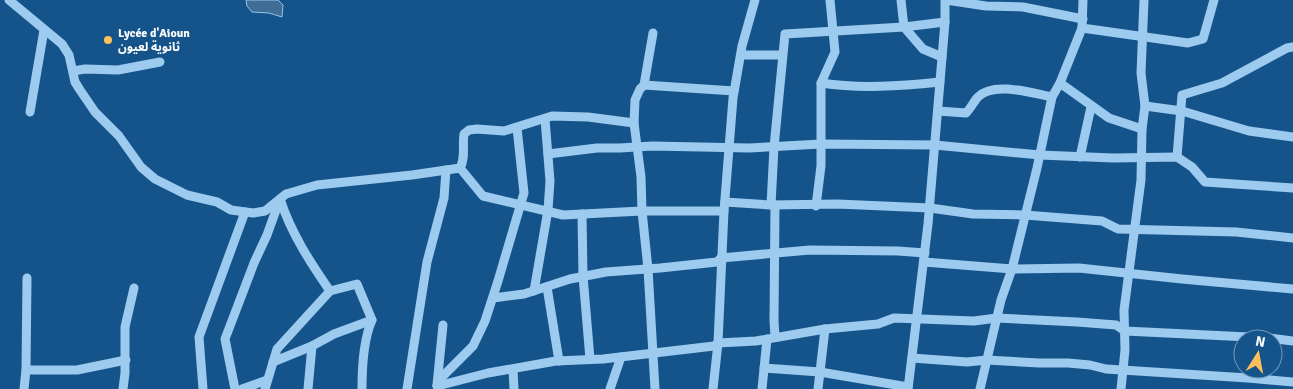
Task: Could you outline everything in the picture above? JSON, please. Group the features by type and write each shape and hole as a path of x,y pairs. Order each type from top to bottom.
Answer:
{"street":[{"path":"9,0 62,44 69,55 75,82 95,112 119,136 141,167 155,179 187,195 217,202 231,210 254,213 265,211 286,194 317,185 460,168"},
{"path":"713,389 718,343 724,207 734,91 755,0"},
{"path":"816,206 821,166 821,83 835,52 830,0"},
{"path":"901,0 904,27 923,49 942,57"},
{"path":"764,368 820,372 908,388 930,208 946,0 986,6 1023,7 1082,23 1188,44 1203,39 1214,0"},
{"path":"980,389 997,318 1012,269 1052,97 1060,84 1082,23 1083,0"},
{"path":"1121,389 1125,331 1124,310 1141,180 1142,129 1145,106 1141,74 1144,0"},
{"path":"762,389 764,368 774,321 774,147 784,34 904,27 945,22"},
{"path":"30,112 44,30"},
{"path":"653,33 644,85 635,100 634,123 641,177 655,389"},
{"path":"1177,157 1182,95 1222,83 1287,48 1293,47"},
{"path":"741,55 782,55"},
{"path":"73,71 85,69 118,70 160,62"},
{"path":"821,83 838,86 892,86 940,82"},
{"path":"1060,84 1109,118 1142,129"},
{"path":"644,85 734,91"},
{"path":"938,111 966,113 978,96 990,90 1000,88 1052,97"},
{"path":"1080,157 1091,106"},
{"path":"1145,106 1182,111 1249,131 1293,137"},
{"path":"460,168 464,157 462,142 464,134 469,130 485,129 495,131 517,128 552,116 588,117 634,123"},
{"path":"534,291 548,210 550,181 545,119"},
{"path":"436,387 442,378 473,346 493,298 524,193 517,128"},
{"path":"548,154 597,148 678,145 749,148 821,144 935,145 1080,157 1177,157 1192,167 1205,182 1293,188"},
{"path":"460,168 483,196 563,215 642,210 838,204 930,208 973,214 1025,215 1102,221 1118,229 1236,232 1293,238"},
{"path":"407,389 427,262 444,198 446,170"},
{"path":"280,199 300,246 330,291"},
{"path":"235,389 225,339 280,199"},
{"path":"203,389 199,336 245,212"},
{"path":"582,214 583,276 590,358"},
{"path":"493,298 524,294 583,276 606,272 717,262 721,258 810,250 898,251 924,257 1012,269 1079,268 1293,288"},
{"path":"24,389 27,278"},
{"path":"242,389 266,385 277,349 330,291 357,284 372,320 366,345 362,389"},
{"path":"547,287 559,361"},
{"path":"123,389 126,360 125,328 134,288"},
{"path":"436,387 512,369 559,361 654,354 714,346 718,343 878,324 894,318 974,321 997,318 1116,325 1125,331 1269,338 1293,341"},
{"path":"273,362 312,346 334,334 372,320"},
{"path":"436,387 443,325"},
{"path":"818,389 825,329"},
{"path":"308,389 312,346"},
{"path":"610,389 621,357"},
{"path":"912,358 966,362 987,360 1068,363 1106,369 1293,382"},
{"path":"26,370 77,370 126,360"},
{"path":"512,369 514,389"}],"water":[{"path":"246,0 278,0 283,5 282,17 269,13 252,12 247,6"}],"place":[{"name":"Lycée d'Aioun ثانوية لعيون","path":"108,40"}]}
